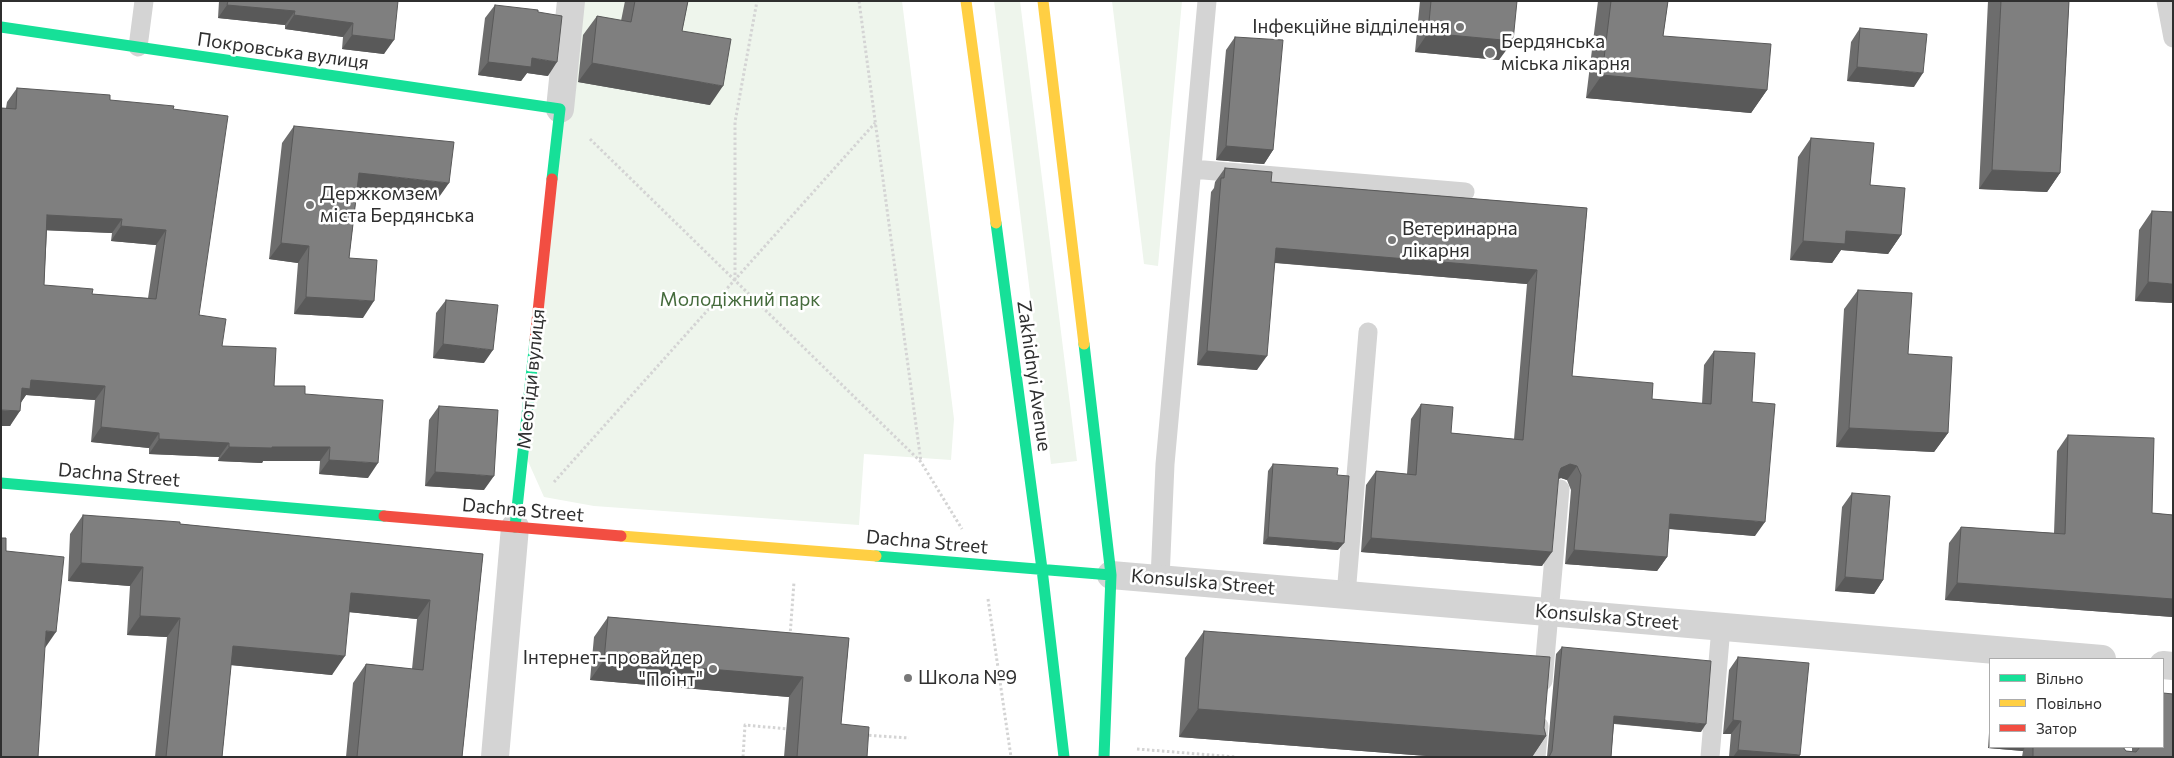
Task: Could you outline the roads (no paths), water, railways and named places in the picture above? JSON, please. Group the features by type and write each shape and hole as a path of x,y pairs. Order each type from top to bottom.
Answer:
{"street":[{"name":"Меотіди вулиця","path":"496,757 515,527 571,1"},
{"name":"Zakhidnyi Avenue","path":"966,1 1042,569 1064,757"},
{"path":"1043,1 1111,574 1104,752"},
{"name":"Покровська вулиця","path":"1,27 560,109"},
{"name":"Dachna Street","path":"1,483 515,527 1111,574"},
{"name":"Konsulska Street","path":"1111,574 2090,658"}],"lane":[{"path":"138,47 144,1"},
{"path":"1160,579 1164,464 1207,1"},
{"path":"2166,1 2173,38"},
{"path":"1192,169 1465,192"},
{"path":"1346,595 1368,332"},
{"path":"1536,757 1560,489"},
{"path":"1710,757 1721,626"}],"place":[{"name":"Інфекційне відділення","path":"1460,27"},
{"name":"Бердянська міська лікарня","path":"1490,53"},
{"name":"Держкомзем міста Бердянська","path":"310,205"},
{"name":"Ветеринарна лікарня","path":"1392,240"},
{"name":"Інтернет-провайдер \"Поінт\"","path":"713,669"},
{"name":"Школа №9","path":"908,678"}],"park label":[{"name":"Молодіжний парк","path":"740,300"}]}
